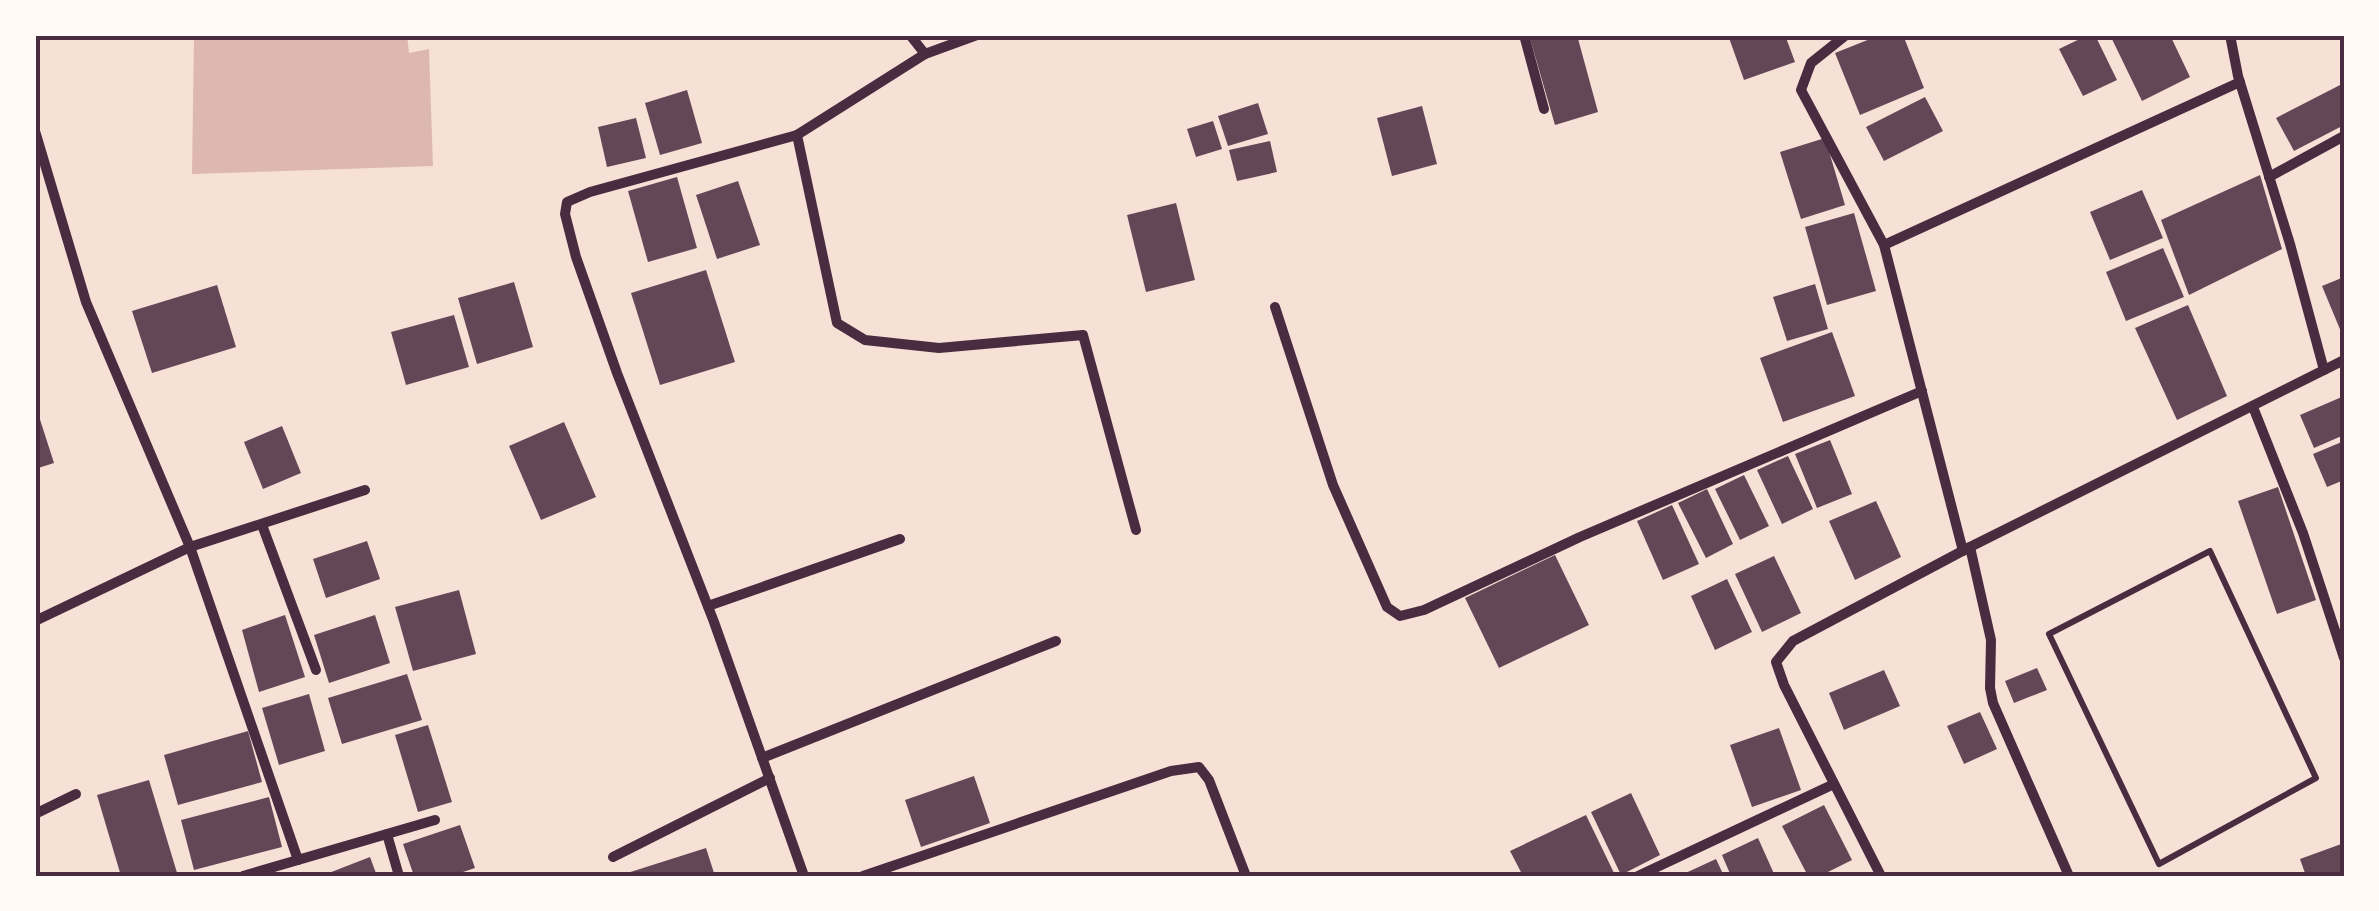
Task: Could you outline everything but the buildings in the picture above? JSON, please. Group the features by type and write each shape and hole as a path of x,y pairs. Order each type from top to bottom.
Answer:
{"street":[{"path":"910,35 925,54"},
{"path":"804,876 708,606 617,373 564,214 567,202 590,192 798,135 925,54 977,35"},
{"path":"1524,35 1544,109"},
{"path":"1846,35 1811,63 1801,90 1884,246 1991,640 1993,702 2069,876"},
{"path":"2230,35 2240,82 2324,370"},
{"path":"1884,246 2240,82"},
{"path":"35,131 86,302 190,548 298,860"},
{"path":"798,135 837,323 865,340 939,348 1082,335 1136,530"},
{"path":"2269,176 2344,136"},
{"path":"1275,307 1332,485 1387,607 1400,616 1424,610 1580,538 1922,391"},
{"path":"1880,876 1784,686 1776,662 1794,641 1967,549 2344,360"},
{"path":"2253,407 2303,533 2344,658"},
{"path":"35,621 190,548 365,490"},
{"path":"262,526 316,670"},
{"path":"708,606 900,539"},
{"path":"762,758 1056,641"},
{"path":"863,876 1171,771 1199,767 1209,780 1246,876"},
{"path":"614,857 770,778"},
{"path":"1638,876 1834,784"},
{"path":"35,814 76,794"},
{"path":"243,876 272,872 298,860 435,820"},
{"path":"387,834 399,876"}],"path":[{"path":"2210,551 2316,778 2159,864 2048,634 2210,551"}],"shaded area":[{"path":"194,35 407,35 409,53 429,49 433,166 192,174"}]}
